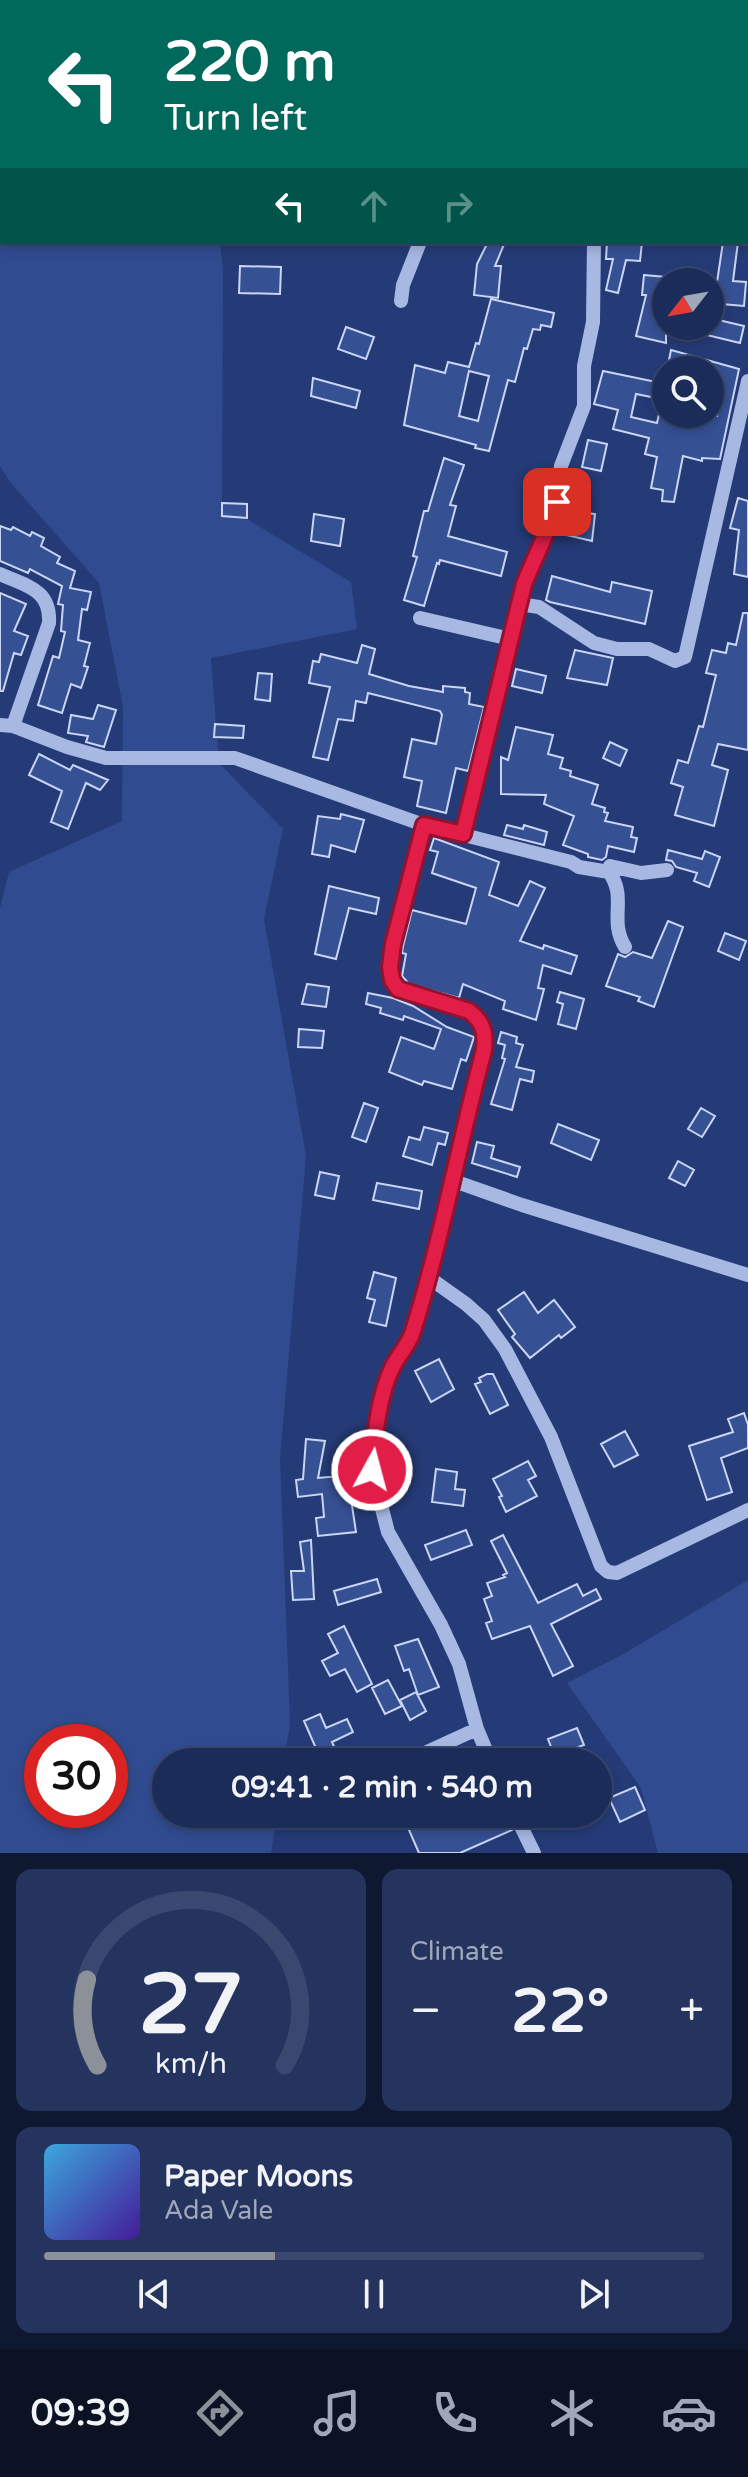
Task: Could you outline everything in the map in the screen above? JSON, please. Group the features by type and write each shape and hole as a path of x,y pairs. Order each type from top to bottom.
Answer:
{"street":[{"path":"401,301 403,285 419,244"},
{"path":"463,834 519,604 536,552 552,521 561,466 584,406 584,366 593,322 594,244"},
{"path":"519,604 539,607 594,643 617,649 649,649 675,661 685,657 748,381"},
{"path":"0,574 44,596 50,609 49,623 6,726 106,758 225,756 250,762 424,825 571,862 579,867 609,872 618,893 616,932 625,947"},
{"path":"420,618 510,639"},
{"path":"424,825 393,944 392,980 398,989 469,1011 478,1018 486,1033 454,1181 428,1277 409,1342 393,1365 387,1382 372,1470 388,1532 441,1625 459,1664 485,1748"},
{"path":"609,872 610,866 641,873 667,870"},
{"path":"454,1181 748,1275"},
{"path":"428,1277 466,1304 499,1339 551,1437 601,1566 608,1572 617,1573 748,1510"},
{"path":"436,1748 477,1729"},
{"path":"522,1828 534,1853"}],"shaded area":[{"path":"0,244 220,244 223,271 222,504 351,582 357,629 211,658 219,763 283,829 264,919 306,1156 280,1458 290,1723 286,1748 152,1748 152,1828 275,1828 271,1853 0,1853 0,908 9,872 122,821 123,707 99,583 10,482 0,466"},
{"path":"748,1580 748,1853 658,1853 641,1788 567,1683 620,1656"}],"building":[{"path":"487,244 504,244 495,266 501,266 498,298 474,295 477,264"},
{"path":"607,244 642,244 640,261 626,260 618,293 606,290 613,259 606,259"},
{"path":"723,244 738,244 733,281 746,282 744,306 724,304 724,268 719,268"},
{"path":"240,266 281,267 280,294 239,293"},
{"path":"644,275 652,276 652,340 636,336 646,295 642,295"},
{"path":"491,299 554,313 551,327 541,325 540,330 533,329 527,349 524,348 515,382 508,380 489,451 404,425 415,365 445,373 448,362 469,367 476,343 479,344","holes":["469,371 489,376 478,421 459,416"]},
{"path":"724,321 744,326 740,343 724,339"},
{"path":"346,327 374,337 366,359 338,349"},
{"path":"671,350 692,356 670,356"},
{"path":"724,365 739,369 720,459 702,458 702,461 683,456 674,502 662,501 663,490 651,488 657,457 645,454 649,438 613,429 618,410 594,404 603,371 652,381 652,397 636,394 631,417 652,422 652,428 724,428"},
{"path":"313,378 360,391 356,408 311,396"},
{"path":"588,440 607,444 601,471 582,467"},
{"path":"444,458 464,465 450,505 456,506 448,536 507,552 501,576 440,560 424,606 404,600 417,557 413,556 424,511 428,511"},
{"path":"738,498 748,501 748,577 734,574 739,530 730,528"},
{"path":"222,503 247,504 247,518 222,516"},
{"path":"565,510 595,514 592,541 562,534"},
{"path":"314,514 344,519 340,546 311,541"},
{"path":"0,526 11,530 13,527 30,536 32,532 44,538 41,546 60,557 57,563 75,571 70,588 91,592 87,610 82,609 78,640 90,643 84,666 88,667 81,688 71,684 62,713 38,705 53,656 59,658 65,632 61,631 63,605 58,604 62,586 30,569 28,573 0,561"},
{"path":"552,576 610,592 612,582 652,591 645,624 546,600"},
{"path":"0,593 26,604 14,631 28,636 21,655 14,653 3,691 0,691"},
{"path":"743,613 748,613 748,750 718,744 712,765 728,770 714,826 675,815 683,787 671,783 678,760 688,763 699,726 703,727 716,675 706,673 712,650 726,653 728,643 736,645"},
{"path":"362,645 375,649 369,674 443,692 443,686 465,688 465,692 470,693 469,704 484,707 468,771 456,768 446,813 417,806 422,781 404,777 412,739 436,744 442,715 440,711 368,693 366,703 356,701 353,721 338,719 328,760 313,757 330,687 309,683 313,661 319,662 321,654 357,663"},
{"path":"575,650 613,658 607,685 567,678"},
{"path":"516,669 546,676 542,693 512,686"},
{"path":"258,673 272,674 270,701 255,699"},
{"path":"98,705 116,710 104,747 86,742 88,736 68,733 71,715 93,719"},
{"path":"215,724 244,726 243,738 214,737"},
{"path":"516,727 553,735 548,754 563,758 560,768 571,771 570,776 598,785 592,804 605,808 604,812 608,813 605,821 633,827 631,837 637,838 634,852 608,846 606,857 602,860 588,857 588,854 563,845 574,816 544,804 546,795 501,794 501,757 508,760"},
{"path":"610,742 627,750 620,766 603,758"},
{"path":"39,754 70,770 73,765 108,780 100,790 86,783 68,829 51,822 62,791 29,775"},
{"path":"341,814 364,820 355,852 331,845 329,857 312,854 318,816 340,819"},
{"path":"507,825 523,829 524,825 547,832 544,845 504,835"},
{"path":"434,838 499,862 489,895 518,906 530,881 545,888 520,941 577,956 571,974 543,965 538,988 544,989 536,1020 503,1009 505,1001 463,984 459,998 409,984 402,976 406,954 402,953 403,946 412,910 466,924 476,888 432,873 438,852 430,850"},
{"path":"668,850 702,859 705,851 720,857 709,887 694,881 697,873 676,867 672,861 666,860"},
{"path":"329,886 379,898 376,914 349,908 336,959 315,954"},
{"path":"668,921 683,927 654,1007 638,1001 640,997 606,986 618,954 625,957 633,952 652,958"},
{"path":"725,933 746,941 739,960 718,951"},
{"path":"307,984 329,987 326,1007 302,1004"},
{"path":"560,992 584,999 576,1029 558,1024 563,1004 557,1002"},
{"path":"368,993 413,1006 447,1027 474,1037 466,1061 461,1059 452,1089 424,1081 422,1085 389,1072 401,1037 434,1049 441,1029 404,1016 403,1020 380,1013 381,1008 366,1004"},
{"path":"299,1029 324,1031 322,1048 298,1047"},
{"path":"501,1032 517,1037 516,1043 523,1045 516,1067 534,1071 532,1082 520,1079 512,1110 491,1104 505,1059 502,1058 505,1045 498,1043"},
{"path":"364,1103 378,1108 366,1142 352,1137"},
{"path":"701,1108 715,1116 702,1137 688,1129"},
{"path":"558,1124 599,1140 591,1160 551,1143"},
{"path":"424,1127 448,1133 445,1145 438,1143 432,1165 403,1156 409,1137 420,1140"},
{"path":"477,1142 494,1146 491,1158 520,1167 517,1177 472,1163"},
{"path":"678,1161 694,1170 685,1186 669,1178"},
{"path":"320,1172 339,1176 334,1199 315,1195"},
{"path":"377,1183 422,1191 419,1209 373,1200"},
{"path":"374,1272 396,1278 386,1326 369,1322 375,1300 367,1298"},
{"path":"524,1292 538,1313 554,1300 575,1327 561,1338 559,1335 530,1358 512,1337 515,1334 498,1310"},
{"path":"439,1359 454,1389 431,1402 415,1371"},
{"path":"487,1374 493,1374 508,1405 490,1414 475,1384"},
{"path":"744,1413 748,1425 748,1448 721,1458 732,1492 707,1500 689,1446 733,1432 728,1419"},
{"path":"625,1431 638,1455 614,1467 601,1444"},
{"path":"306,1439 325,1441 318,1478 351,1475 350,1492 356,1532 318,1536 316,1518 324,1517 322,1494 298,1497 296,1480 303,1479"},
{"path":"528,1461 536,1476 528,1480 537,1496 506,1512 493,1479"},
{"path":"436,1469 457,1472 455,1489 465,1490 463,1506 432,1502"},
{"path":"466,1530 472,1545 431,1560 425,1545"},
{"path":"503,1535 538,1603 577,1584 583,1596 596,1589 601,1599 551,1624 573,1666 553,1676 530,1626 492,1639 486,1623 492,1621 484,1599 492,1596 487,1583 505,1577 503,1575 507,1573 491,1541"},
{"path":"311,1540 314,1599 293,1600 291,1571 304,1571 300,1542"},
{"path":"377,1579 381,1592 338,1605 334,1591"},
{"path":"344,1626 372,1684 357,1692 345,1669 330,1676 322,1661 338,1653 328,1634"},
{"path":"418,1639 439,1687 418,1695 409,1669 404,1671 395,1646"},
{"path":"388,1680 402,1706 385,1714 372,1688"},
{"path":"416,1692 426,1711 410,1720 400,1700"},
{"path":"320,1714 326,1728 347,1719 353,1732 332,1742 335,1748 316,1748 304,1721"},
{"path":"577,1728 584,1745 578,1748 552,1748 548,1739"},
{"path":"635,1787 645,1810 620,1822 612,1797"},
{"path":"408,1828 512,1830 460,1853 419,1853"}],"route":[{"path":"372,1470 387,1382 414,1329 454,1181 486,1033 478,1018 469,1011 398,989 392,980 390,967 393,944 424,825 463,834 524,584 536,552 548,533 557,502"}]}
